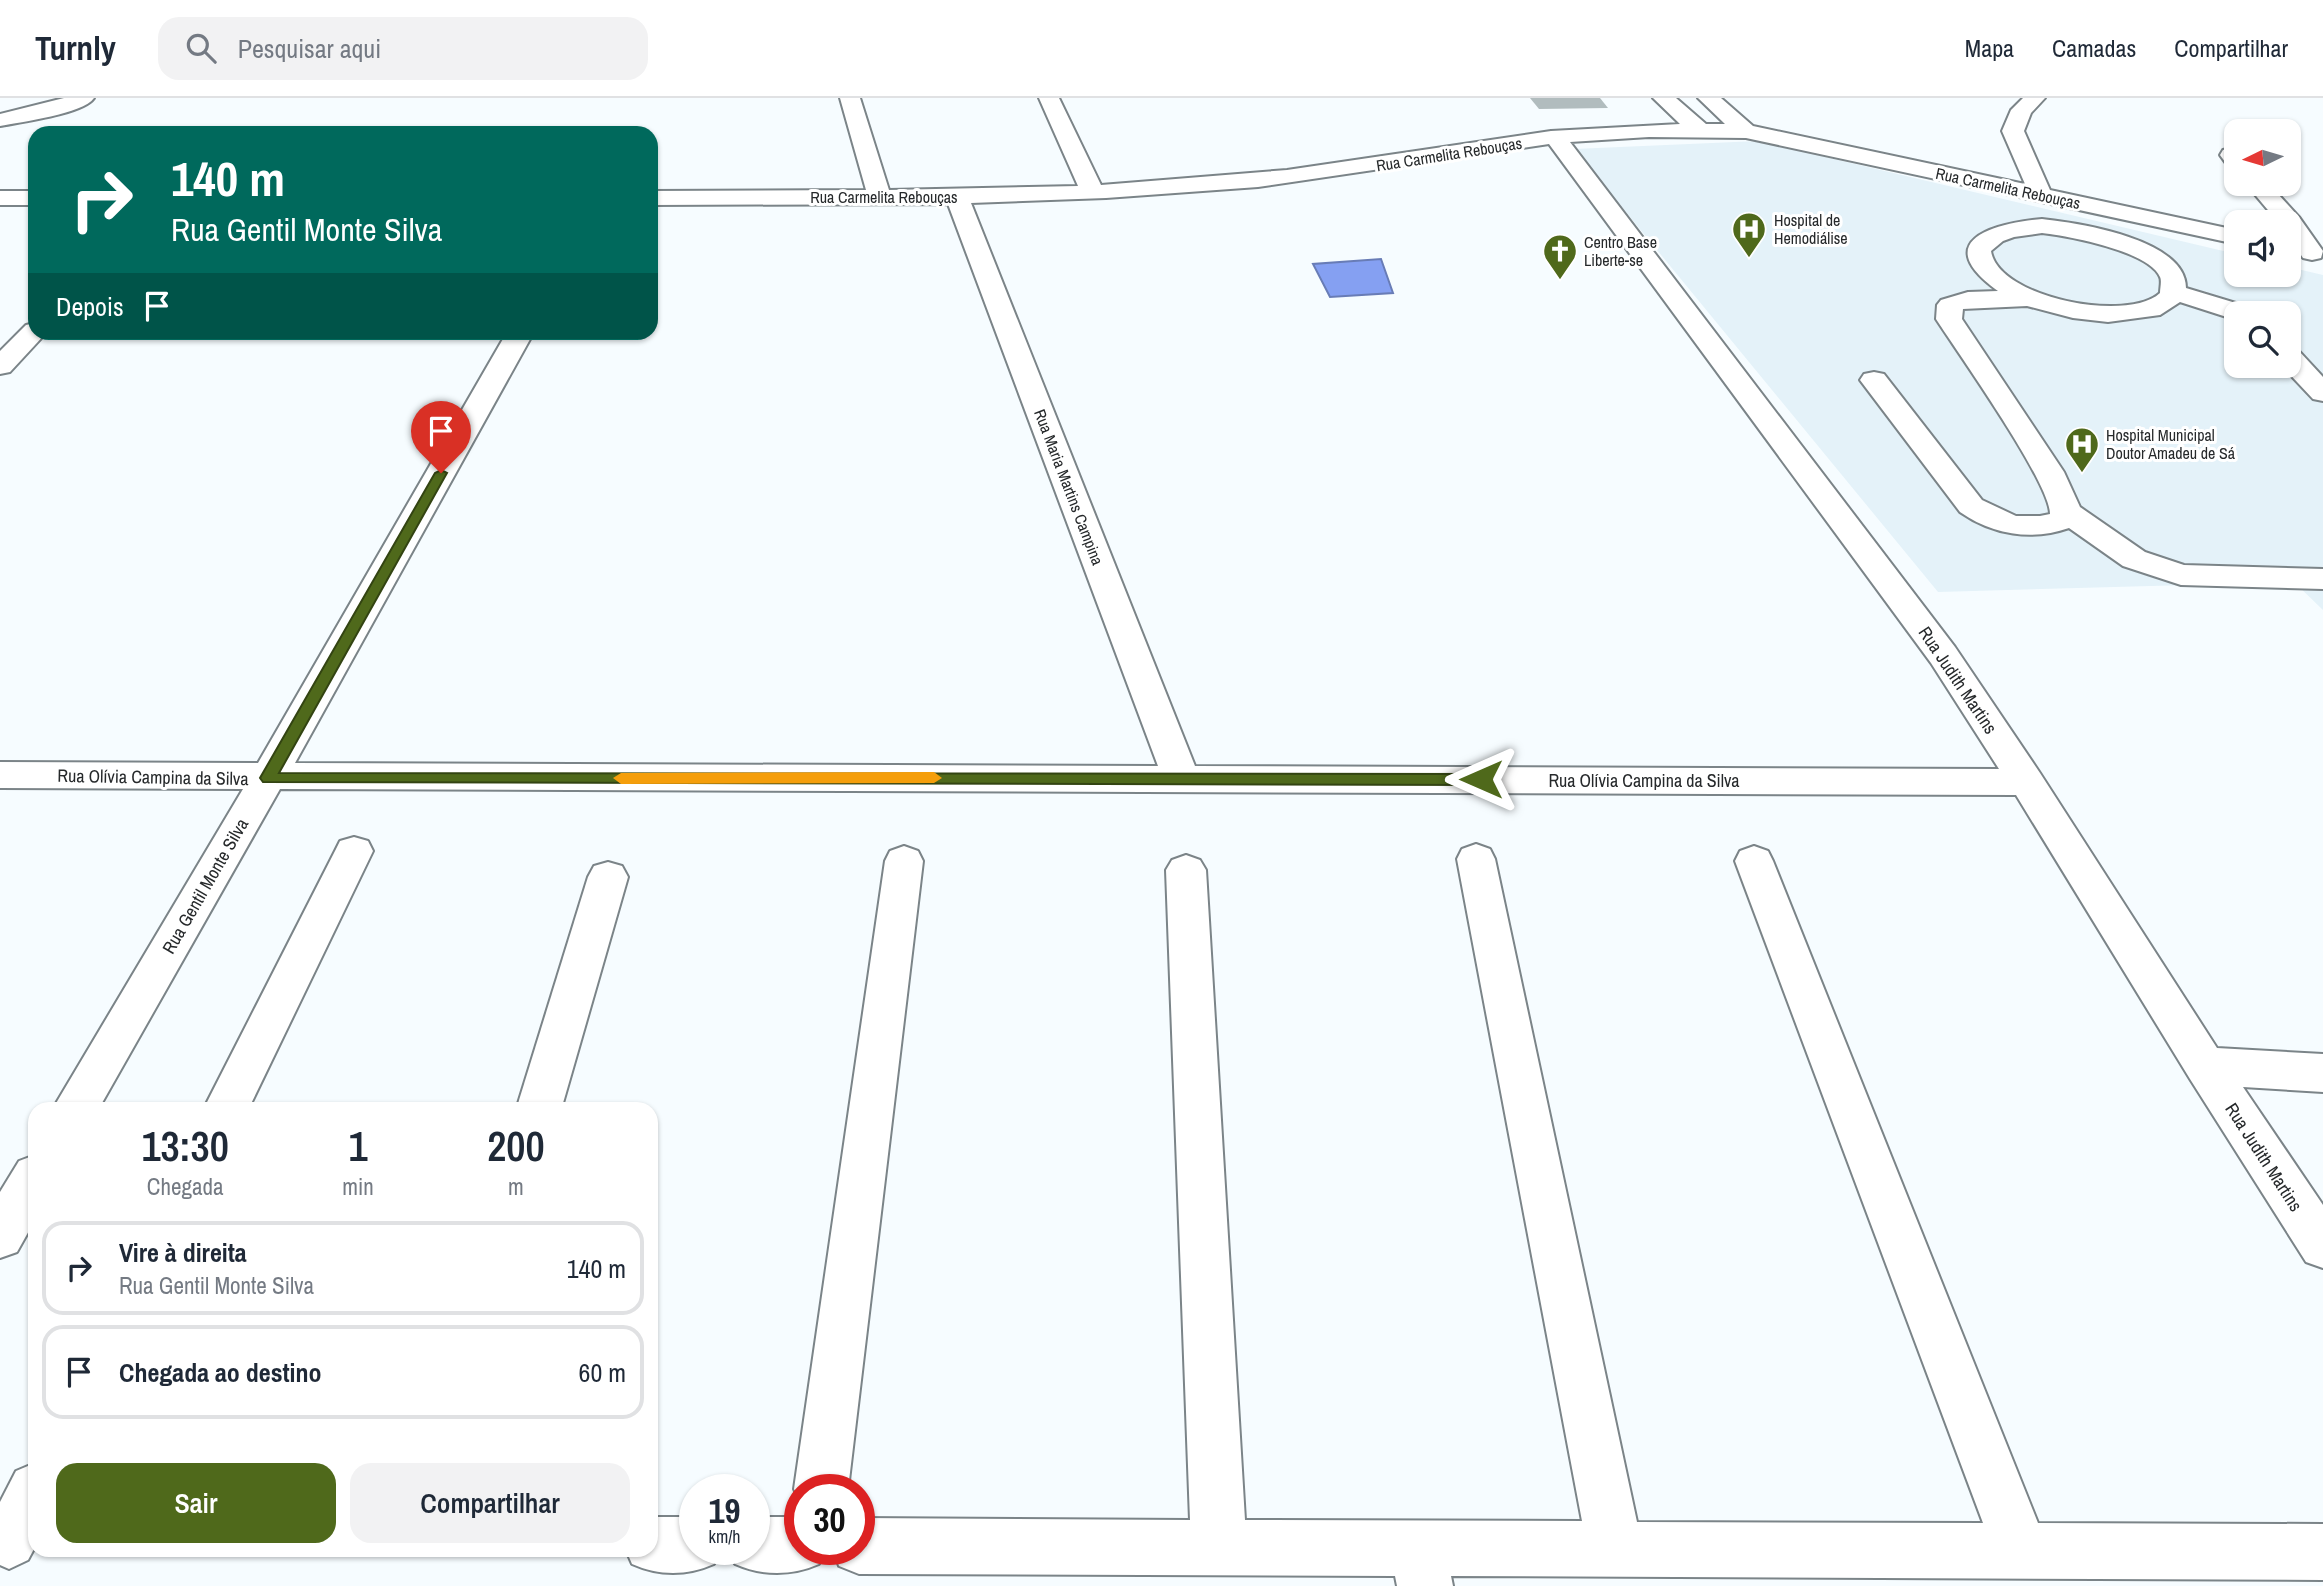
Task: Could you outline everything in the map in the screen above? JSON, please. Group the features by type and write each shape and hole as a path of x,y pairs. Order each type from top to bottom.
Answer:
{"street":[{"path":"0,120 59,107 84,98"},
{"path":"850,98 879,197"},
{"path":"1049,98 1092,191"},
{"path":"1663,98 1699,129"},
{"path":"1708,98 1746,131"},
{"path":"2035,98 2022,110 2013,131 2041,195"},
{"name":"Rua Carmelita Rebouças","path":"658,198 957,197 1181,187 1311,174 1489,145 1699,129 1746,131 2224,234"},
{"name":"Rua Judith Martins","path":"1556,138 1943,655 2323,1247"},
{"path":"2268,196 2291,222 2308,252"},
{"name":"Rua Maria Martins Campina","path":"957,197 1181,778"},
{"path":"0,198 28,198"},
{"path":"2154,219 2165,249 2162,255 2154,259"},
{"path":"2021,227 2066,228 2115,240 2154,259 2167,270 2173,282 2173,292 2166,302 2152,309 2109,314 2057,306 2010,288 1983,266 1978,255 1980,245 1988,237 2021,227"},
{"path":"2173,292 2224,308"},
{"path":"2032,298 1968,300 1950,305 1947,311 1949,319 2049,472 2066,511 2134,559 2180,575 2323,579"},
{"path":"0,366 28,338"},
{"name":"Rua Gentil Monte Silva","path":"79,1102 268,778 516,340"},
{"path":"2301,370 2323,393"},
{"path":"1874,380 1971,506 1983,515 1999,523 2036,525 2064,519 2066,511"},
{"name":"Rua Olívia Campina da Silva","path":"0,775 2027,782"},
{"path":"229,1102 354,850"},
{"path":"1476,859 1615,1549"},
{"path":"823,1474 904,861"},
{"path":"1754,861 2021,1550"},
{"path":"1186,870 1219,1547"},
{"path":"540,1102 608,877"},
{"path":"2205,1066 2301,1069 2323,1073"},
{"path":"0,1236 28,1188"},
{"path":"15,1541 28,1508"},
{"path":"658,1545 679,1545"},
{"path":"875,1546 1219,1547 1420,1567 1615,1549 2323,1552"}],"shaded area":[{"name":"Hospital Municipal Doutor Amadeu de Sá","path":"1758,141 2224,251 2224,287 2301,287 2301,270 2323,275 2323,610 2294,582 1938,592 1574,149"}],"water":[{"path":"1381,259 1393,293 1330,297 1313,264"}],"building":[{"path":"1530,98 1600,98 1608,108 1539,109"}],"slow traffic":[{"path":"621,778 934,778"}],"place":[{"name":"Hospital de Hemodiálise","path":"1749,259"},
{"name":"Centro Base Liberte-se","path":"1560,281"},
{"name":"Hospital Municipal Doutor Amadeu de Sá","path":"2082,474"}],"route":[{"path":"441,473 268,778 1481,779"}]}
